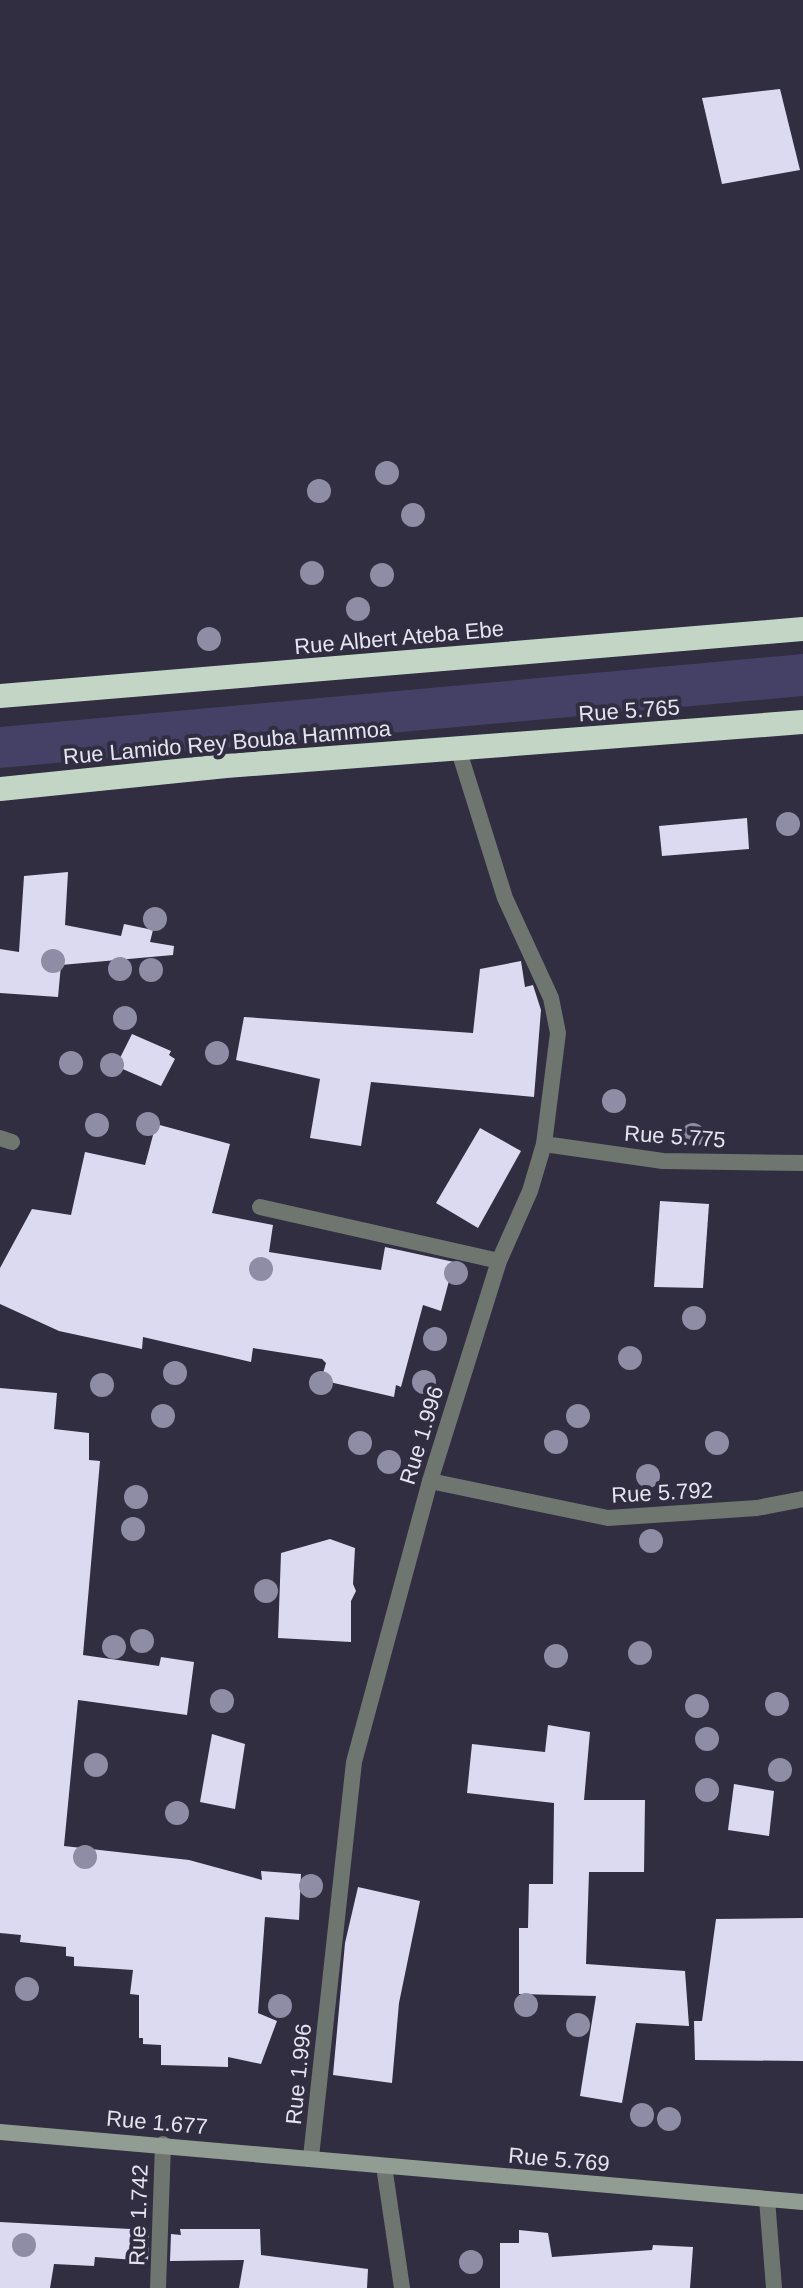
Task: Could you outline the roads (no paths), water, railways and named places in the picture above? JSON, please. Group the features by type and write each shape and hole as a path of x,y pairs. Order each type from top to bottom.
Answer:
{"highway":[{"name":"Rue Albert Ateba Ebe","path":"0,696 803,629"},
{"name":"Rue 5.765","path":"458,748 803,722"},
{"name":"Rue Lamido Rey Bouba Hammoa","path":"0,789 458,748"}],"main road":[{"name":"Rue 1.677","path":"0,2132 311,2157"},
{"name":"Rue 5.769","path":"311,2157 803,2202"}],"street":[{"name":"Rue 1.996","path":"311,2157 354,1762 430,1481 499,1261 530,1191 544,1144 558,1033 551,998 505,898 458,748"},
{"name":"Rue 5.775","path":"544,1144 663,1161 803,1163"},
{"path":"260,1207 499,1261"},
{"name":"Rue 5.792","path":"430,1481 608,1518 757,1508 803,1499"},
{"name":"Rue 1.742","path":"158,2288 163,2144"},
{"path":"384,2166 402,2288"},
{"path":"767,2199 774,2288"}]}
